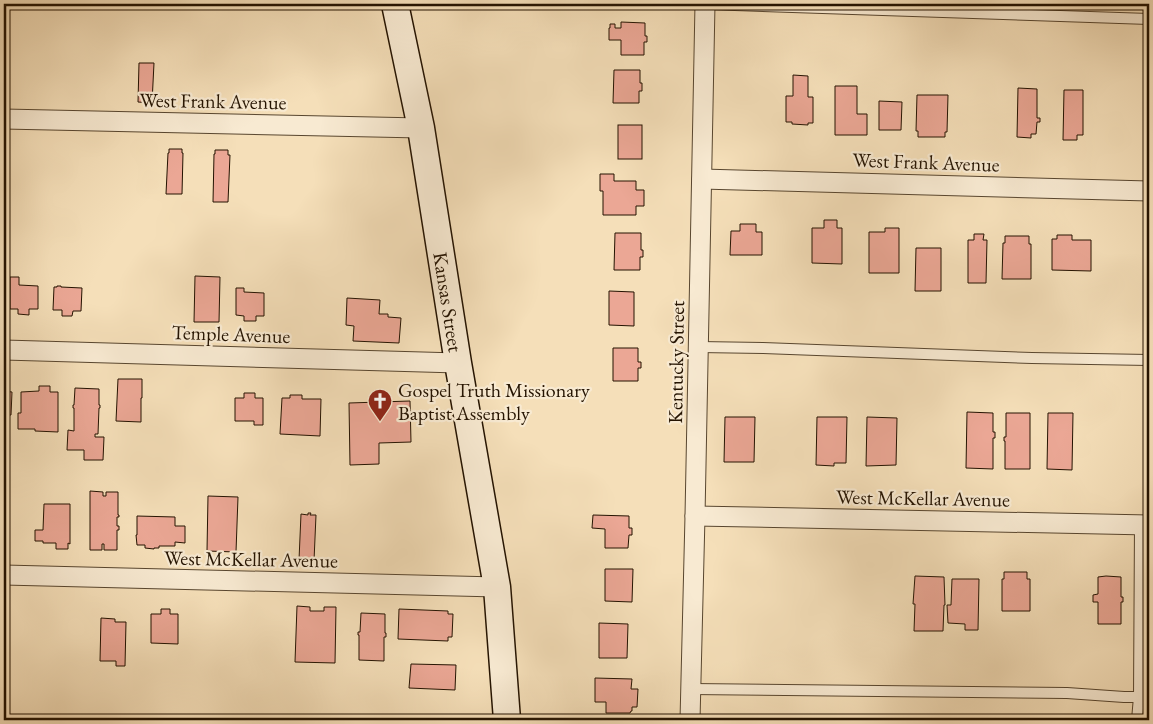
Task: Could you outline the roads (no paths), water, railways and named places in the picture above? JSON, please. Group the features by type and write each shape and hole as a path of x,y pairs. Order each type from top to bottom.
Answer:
{"street":[{"name":"Kansas Street","path":"395,4 421,128 458,363 497,587 507,720"},
{"name":"Kentucky Street","path":"690,720 705,4"},
{"name":"West Frank Avenue","path":"4,119 421,128"},
{"name":"West Frank Avenue","path":"702,179 1149,191"},
{"name":"Temple Avenue","path":"4,350 458,363"},
{"name":"West McKellar Avenue","path":"695,516 1145,524"},
{"name":"West McKellar Avenue","path":"4,576 497,587"}],"lane":[{"path":"705,4 1149,19"},
{"path":"699,347 1149,360"},
{"path":"1138,720 1144,697 1145,524"},
{"path":"691,689 1067,693 1144,697"}],"place":[{"name":"Gospel Truth Missionary Baptist Assembly","path":"380,422"}]}
